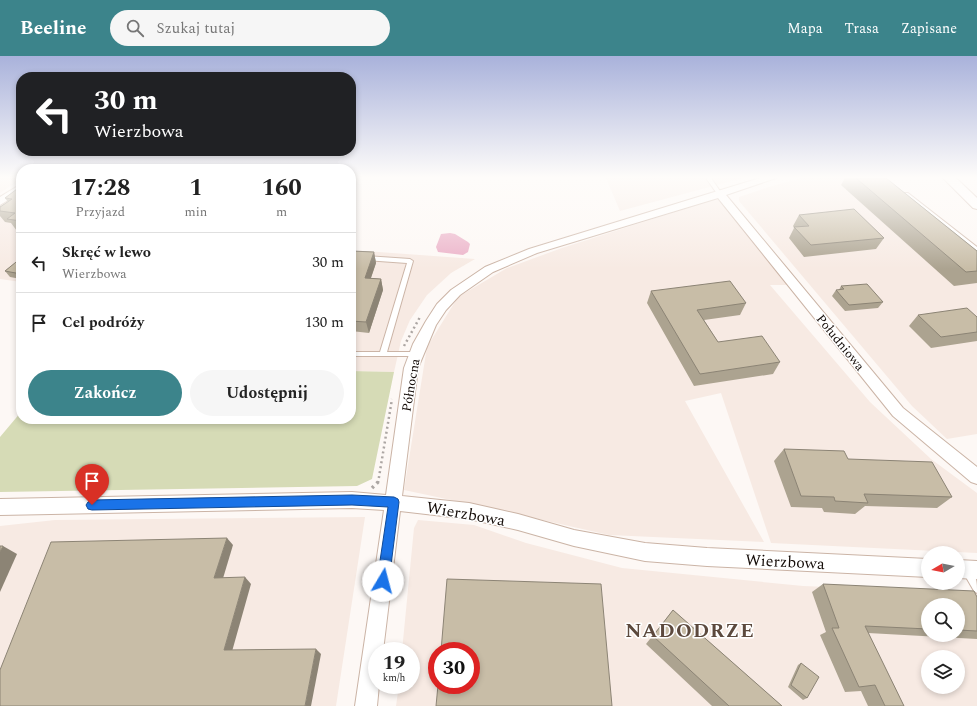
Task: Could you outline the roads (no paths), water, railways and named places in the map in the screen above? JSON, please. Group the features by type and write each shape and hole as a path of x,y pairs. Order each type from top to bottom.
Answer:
{"street":[{"name":"Północna","path":"366,706 411,368 418,344 432,320 444,303 463,286 500,263 533,251 673,208"},
{"name":"Południowa","path":"732,208 898,412 977,477"},
{"name":"Wierzbowa","path":"0,507 352,500 394,502 469,512 518,522 581,540 645,552 707,557 921,568"}],"lane":[{"path":"924,208 977,250"},
{"path":"356,257 410,261 383,354"},
{"path":"356,354 415,354"},
{"path":"967,570 977,588"}],"district":[{"name":"NADODRZE","path":"690,630"}]}
